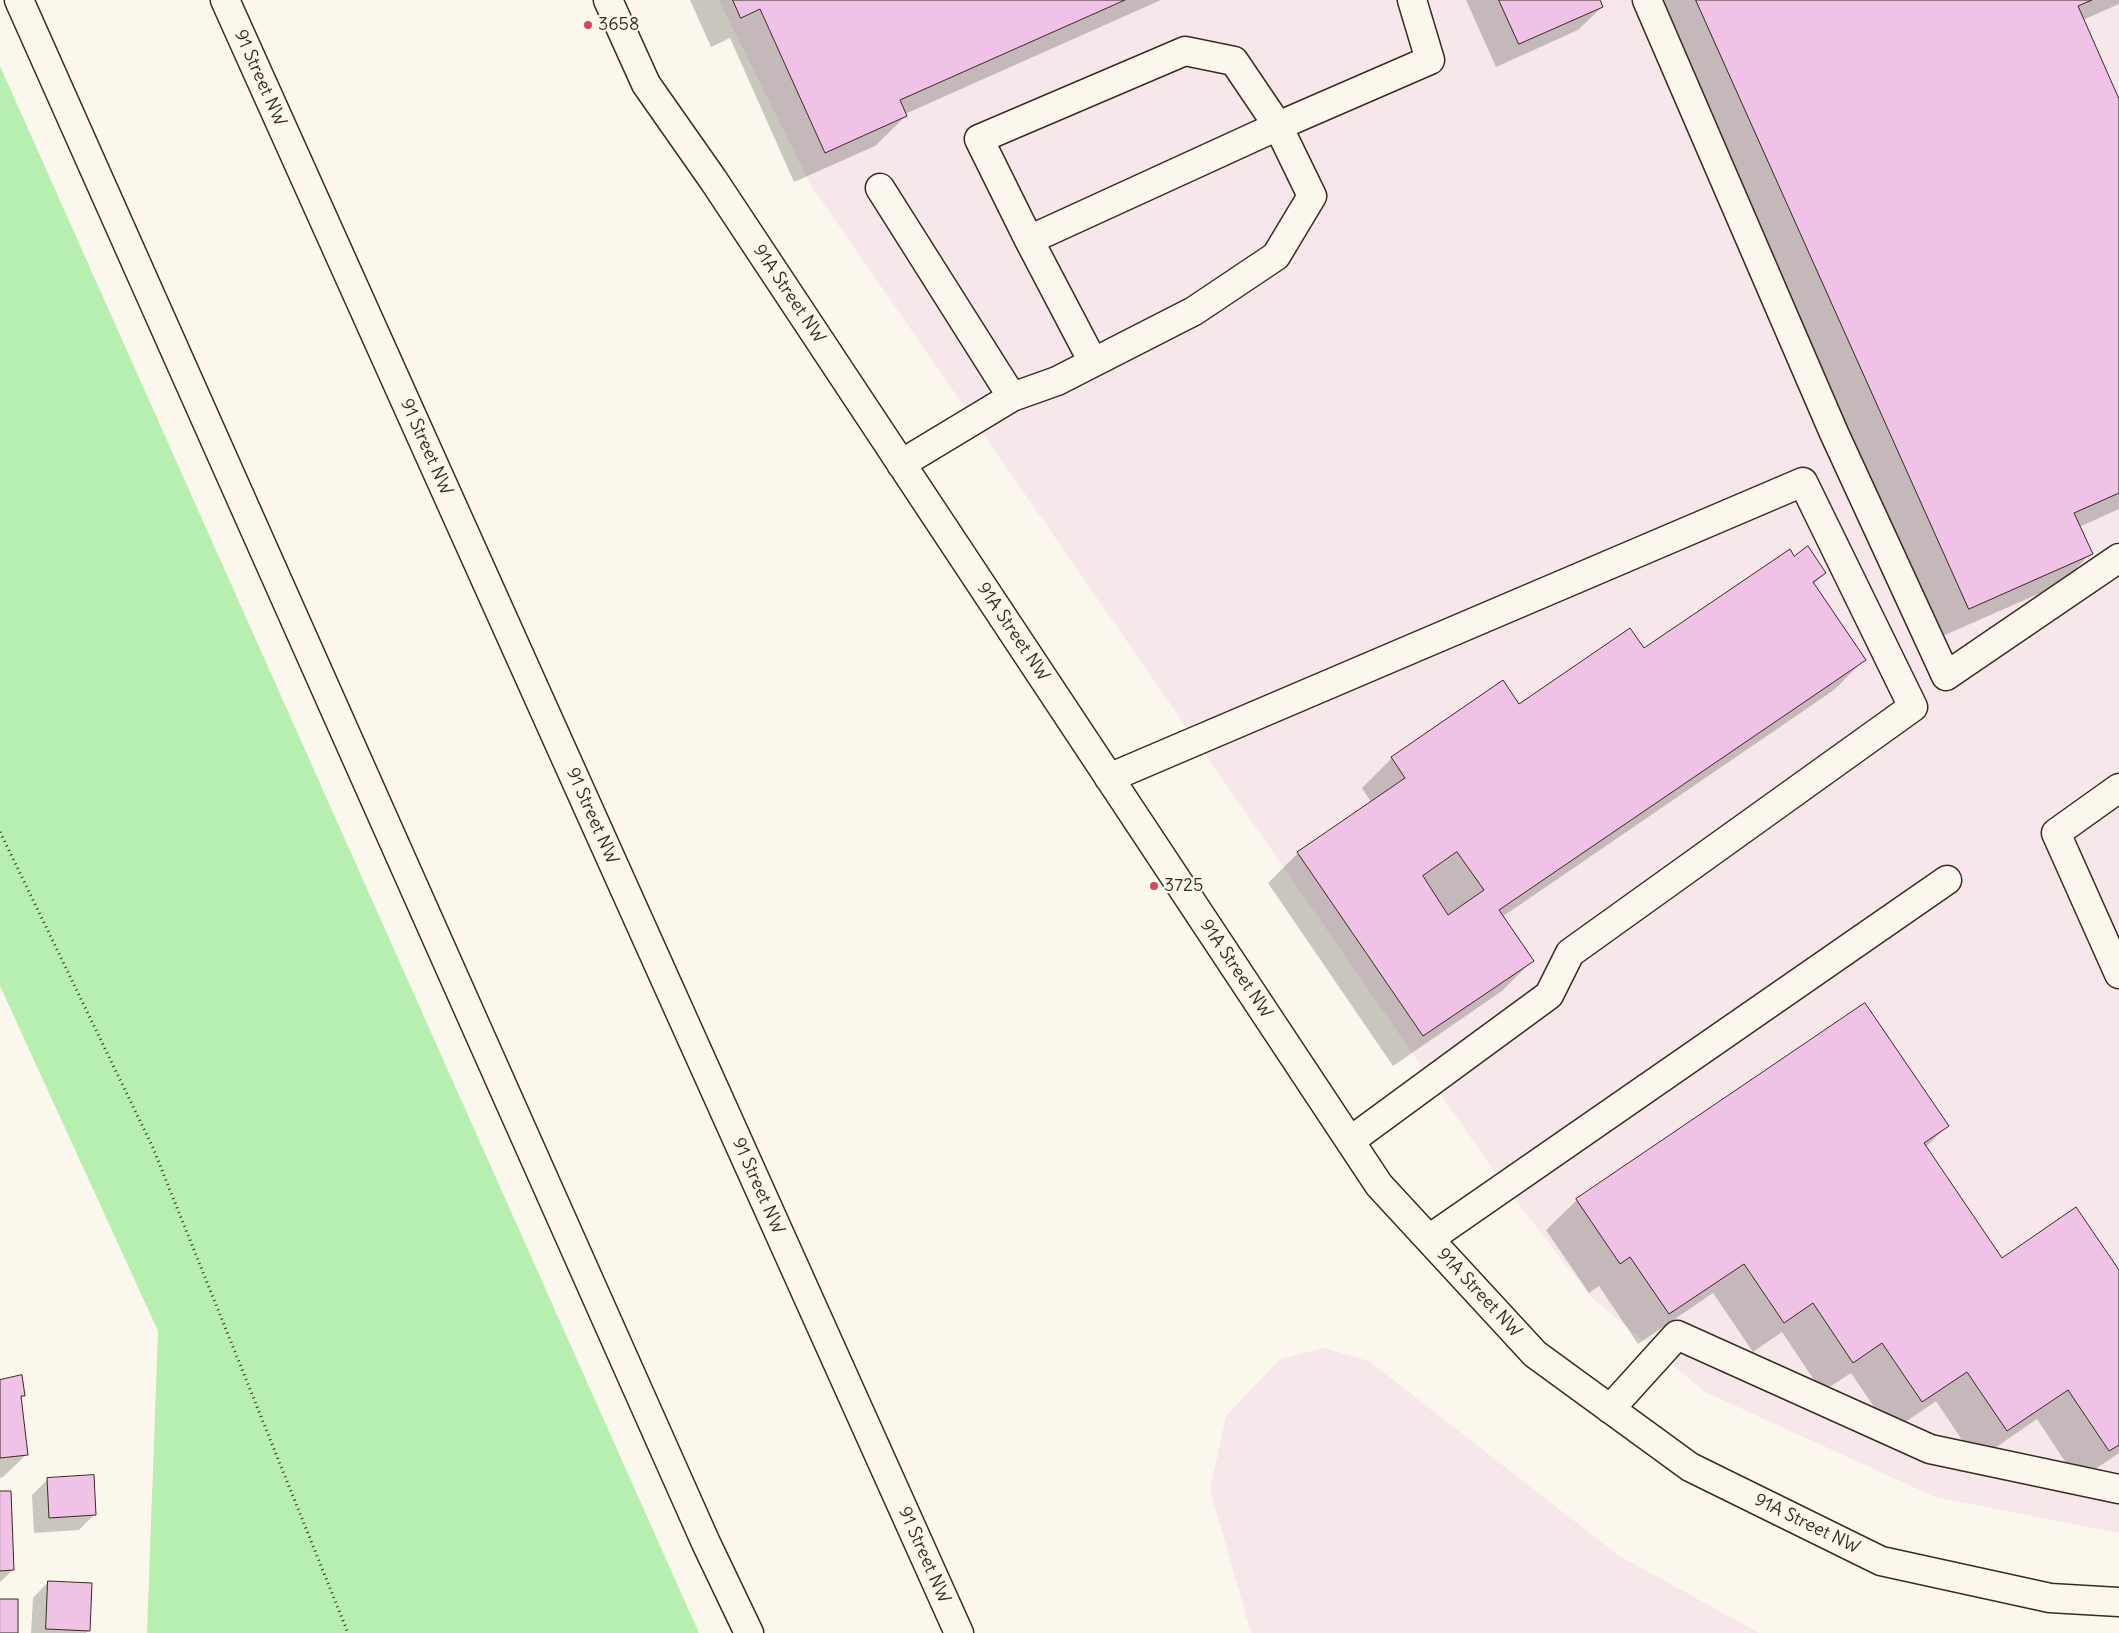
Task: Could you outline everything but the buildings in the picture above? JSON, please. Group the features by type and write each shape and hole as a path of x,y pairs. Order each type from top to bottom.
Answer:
{"main road":[{"path":"19,0 702,1534 749,1633"},
{"name":"91 Street NW","path":"225,0 959,1633"},
{"name":"91A Street NW","path":"608,0 646,84 714,181 1379,1185 1535,1354 1690,1467 1881,1561 2050,1598 2119,1602"},
{"path":"1029,240 1278,126 1430,60 1412,0"},
{"path":"1647,0 1834,433 1946,676 2119,558"},
{"path":"901,464 1012,397 1056,381 1194,311 1276,256 1312,196 1278,126 1234,61 1185,51 979,138 1029,240 1093,362"},
{"path":"880,188 1012,397"},
{"path":"1109,778 1802,482 1913,707 1570,953 1549,995 1350,1140"},
{"path":"2119,788 2056,833 2119,974"},
{"path":"1429,1239 1947,880"},
{"path":"1610,1409 1677,1334 1930,1449 2119,1489"}],"path":[{"path":"0,832 153,1148 348,1633"}],"shaded area":[{"path":"719,0 2119,0 2119,1533 1935,1497 1705,1392 1592,1298 1505,1187 810,184"},
{"path":"1324,1348 1369,1361 1618,1555 1759,1633 1251,1633 1210,1490 1226,1416 1280,1359"}],"green space":[{"path":"0,66 699,1633 147,1633 158,1331 0,986"}],"place":[{"name":"3658","path":"588,25"},
{"name":"3725","path":"1154,886"}]}
